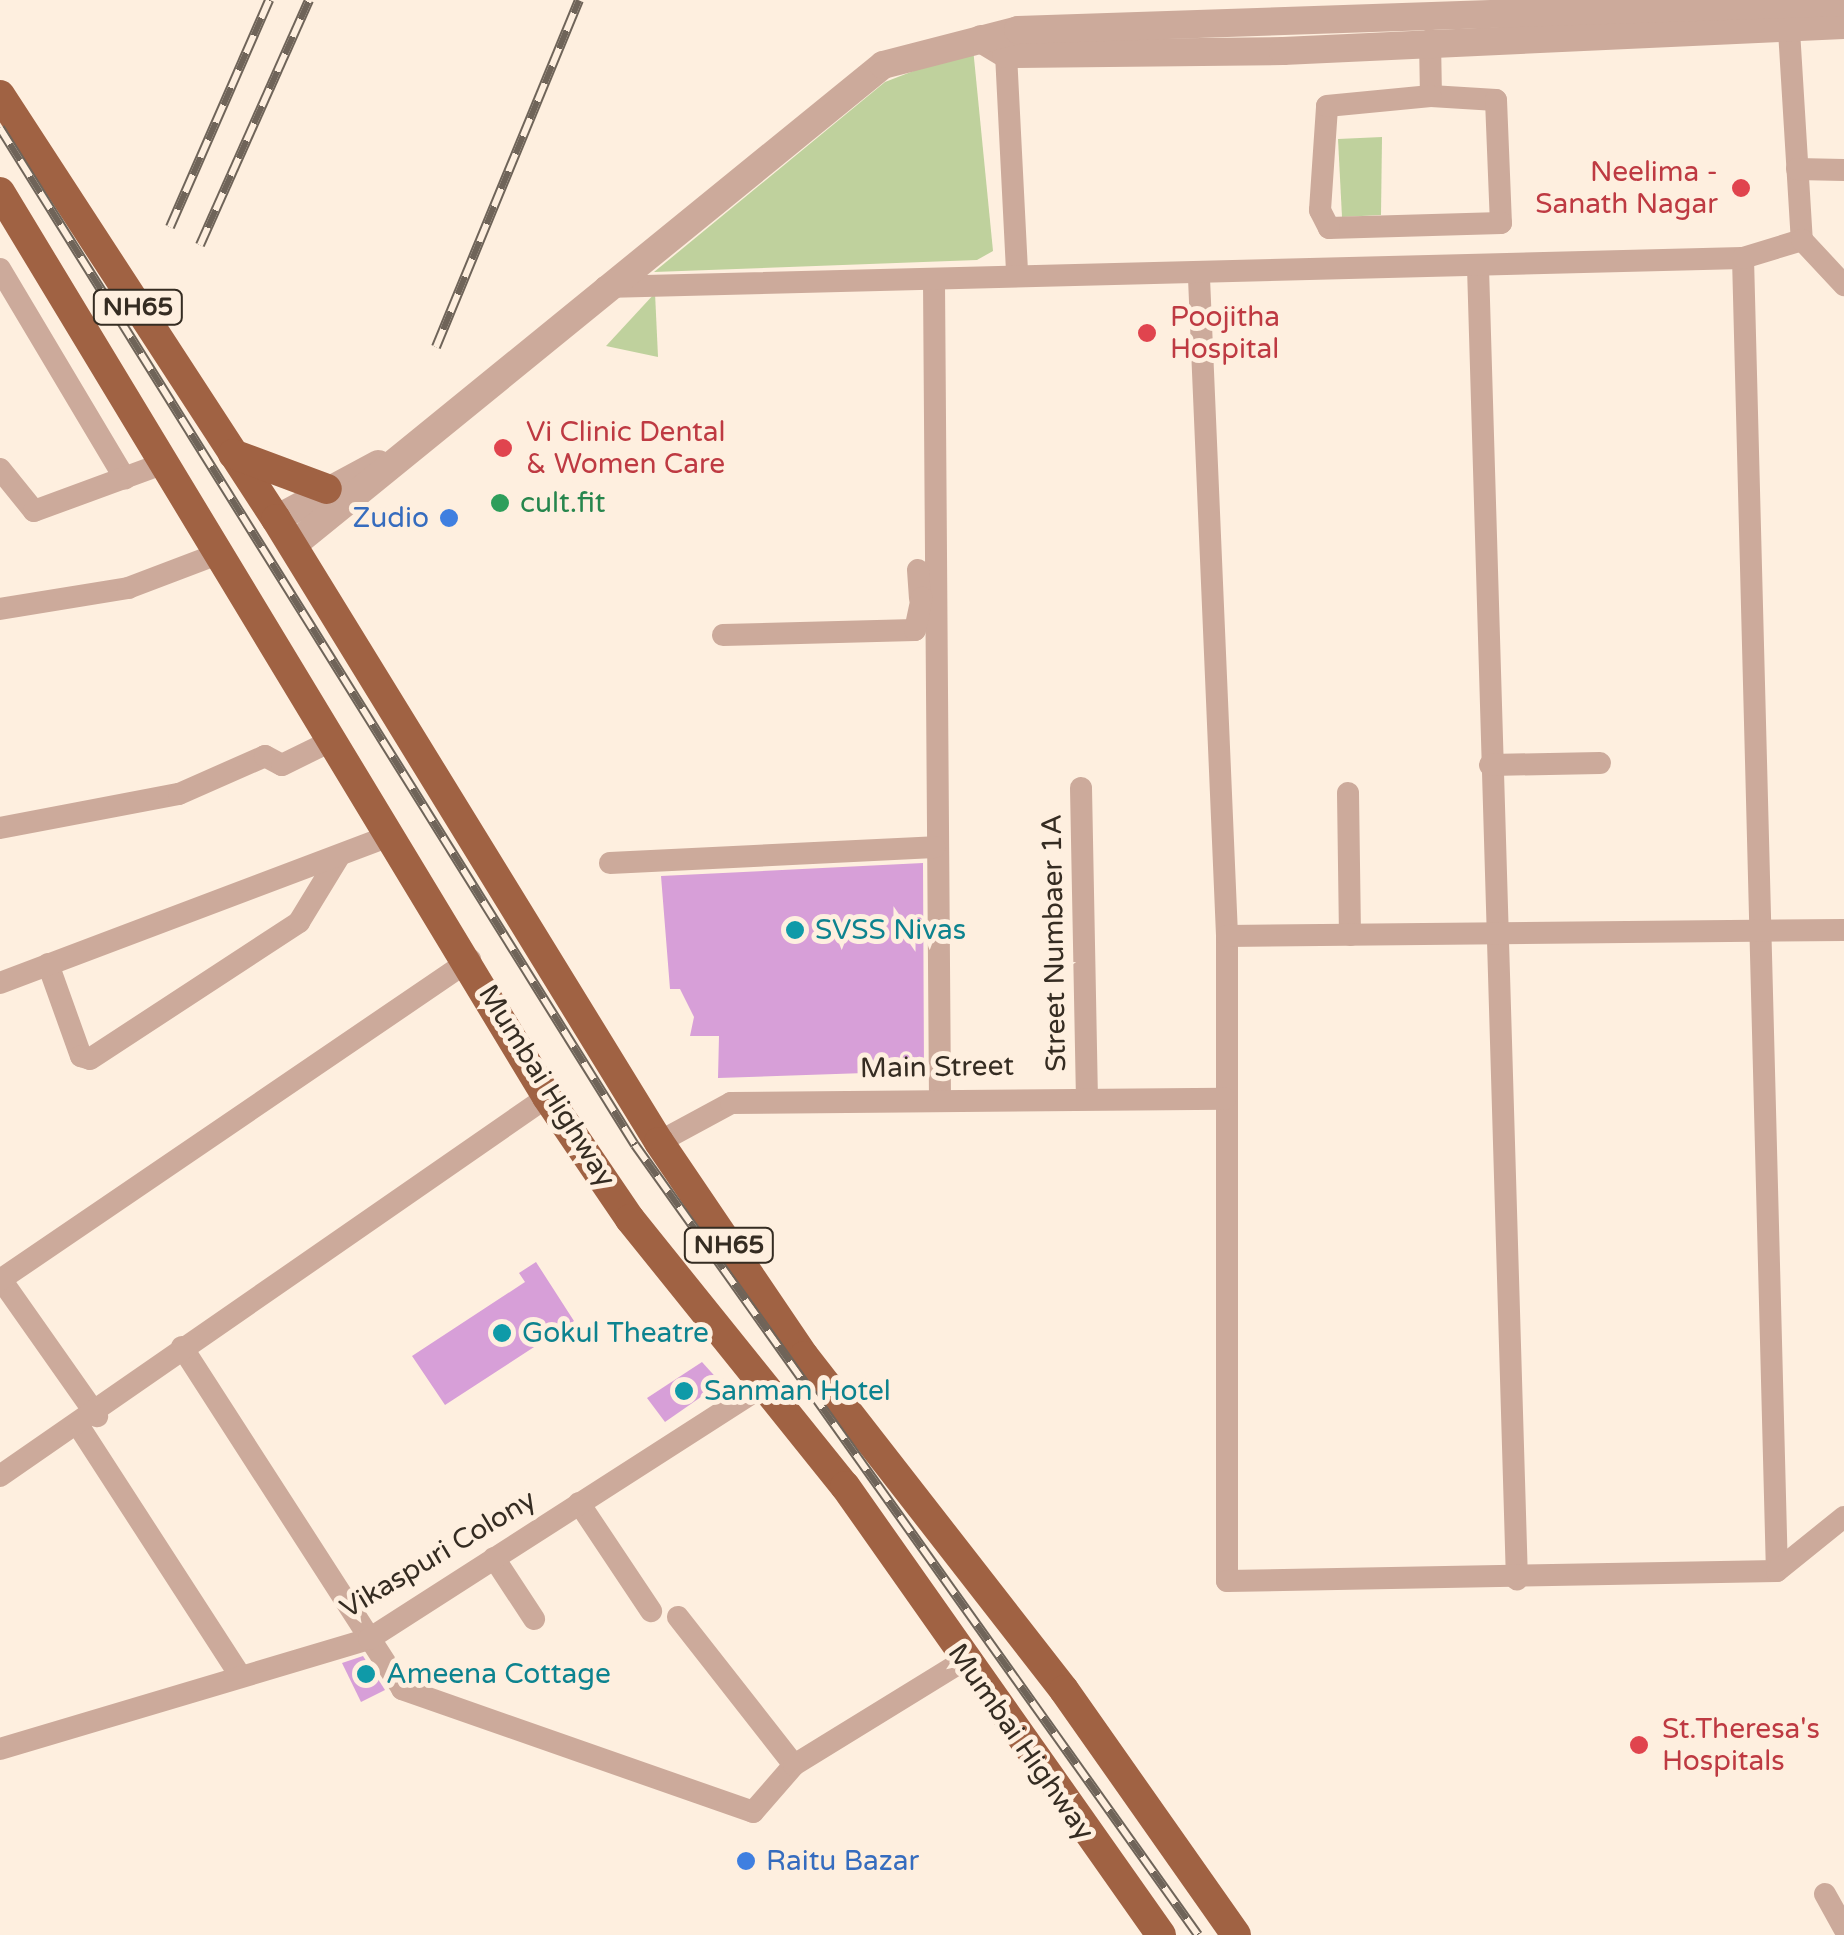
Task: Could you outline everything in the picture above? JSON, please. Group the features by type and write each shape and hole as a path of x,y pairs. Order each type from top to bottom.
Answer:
{"highway":[{"name":"NH65","path":"0,95 284,532 660,1142 804,1356 886,1454 1236,1935"},
{"name":"Mumbai Highway","path":"0,192 159,465 470,960 547,1096 630,1220 844,1486 962,1661 1160,1935"},
{"path":"233,454 327,489"},
{"path":"844,1486 886,1454"}],"street":[{"path":"981,39 1006,54 1430,40 1788,15 1844,2"},
{"path":"1788,15 1802,240 1844,286"},
{"path":"284,532 397,455 883,65 1018,30 1788,15 1844,25"},
{"path":"1430,40 1431,96"},
{"path":"1006,54 1016,273"},
{"path":"1431,96 1496,100 1502,224 1329,228 1320,210 1327,106 1431,96"},
{"path":"1797,169 1844,170"},
{"path":"605,287 934,282 1016,273 1198,278 1744,258 1802,240"},
{"path":"1744,258 1756,928 1777,1571"},
{"path":"1478,267 1494,933 1517,1578"},
{"path":"0,269 124,479"},
{"path":"1198,278 1227,936 1227,1581 1777,1571 1844,1517"},
{"path":"934,282 926,586 940,1095"},
{"path":"284,532 327,489 397,455"},
{"path":"0,470 34,511 159,465"},
{"path":"0,608 128,588 215,555"},
{"path":"723,635 915,630 926,586"},
{"path":"0,828 180,794 265,756 282,764 333,740"},
{"path":"1490,766 1600,764"},
{"name":"Street Numbaer 1A","path":"1081,788 1087,1096"},
{"path":"1348,792 1350,936"},
{"path":"0,983 390,836"},
{"path":"610,863 935,847"},
{"path":"48,964 81,1056 90,1059 298,922 338,858"},
{"path":"1227,936 1844,930"},
{"path":"240,1676 0,1279 470,960"},
{"name":"Main Street","path":"660,1142 731,1103 940,1095 1225,1099"},
{"path":"0,1476 88,1420 182,1347 547,1096"},
{"path":"182,1347 407,1692 753,1812 794,1765 962,1661"},
{"name":"Vikaspuri Colony","path":"0,1750 369,1639 764,1385"},
{"path":"579,1502 652,1611"},
{"path":"494,1558 534,1619"},
{"path":"678,1617 794,1765"},
{"path":"1825,1894 1844,1928"}],"green space":[{"path":"973,48 993,251 977,260 654,272 885,82"},
{"path":"1382,137 1381,215 1342,217 1338,139"},
{"path":"655,293 658,357 606,346"}],"building":[{"name":"SVSS Nivas","path":"923,863 924,1071 718,1078 719,1036 690,1036 694,1017 680,989 670,989 661,876"},
{"name":"Gokul Theatre","path":"536,1262 574,1321 445,1405 412,1356 525,1282 519,1273"},
{"name":"Sanman Hotel","path":"702,1362 721,1383 665,1422 647,1398"},
{"name":"Ameena Cottage","path":"363,1656 385,1690 361,1702 342,1663"}],"railway":[{"path":"170,227 269,0"},
{"path":"200,245 309,0"},
{"path":"436,347 579,0"},
{"path":"0,128 635,1145 1198,1935"}],"place":[{"name":"Neelima - Sanath Nagar","path":"1741,188"},
{"name":"Poojitha Hospital","path":"1147,333"},
{"name":"Vi Clinic Dental & Women Care","path":"503,448"},
{"name":"cult.fit","path":"500,503"},
{"name":"Zudio","path":"449,518"},
{"name":"SVSS Nivas","path":"795,930"},
{"name":"Gokul Theatre","path":"502,1333"},
{"name":"Sanman Hotel","path":"684,1391"},
{"name":"Ameena Cottage","path":"366,1674"},
{"name":"St.Theresa's Hospitals","path":"1639,1745"},
{"name":"Raitu Bazar","path":"746,1861"}]}
